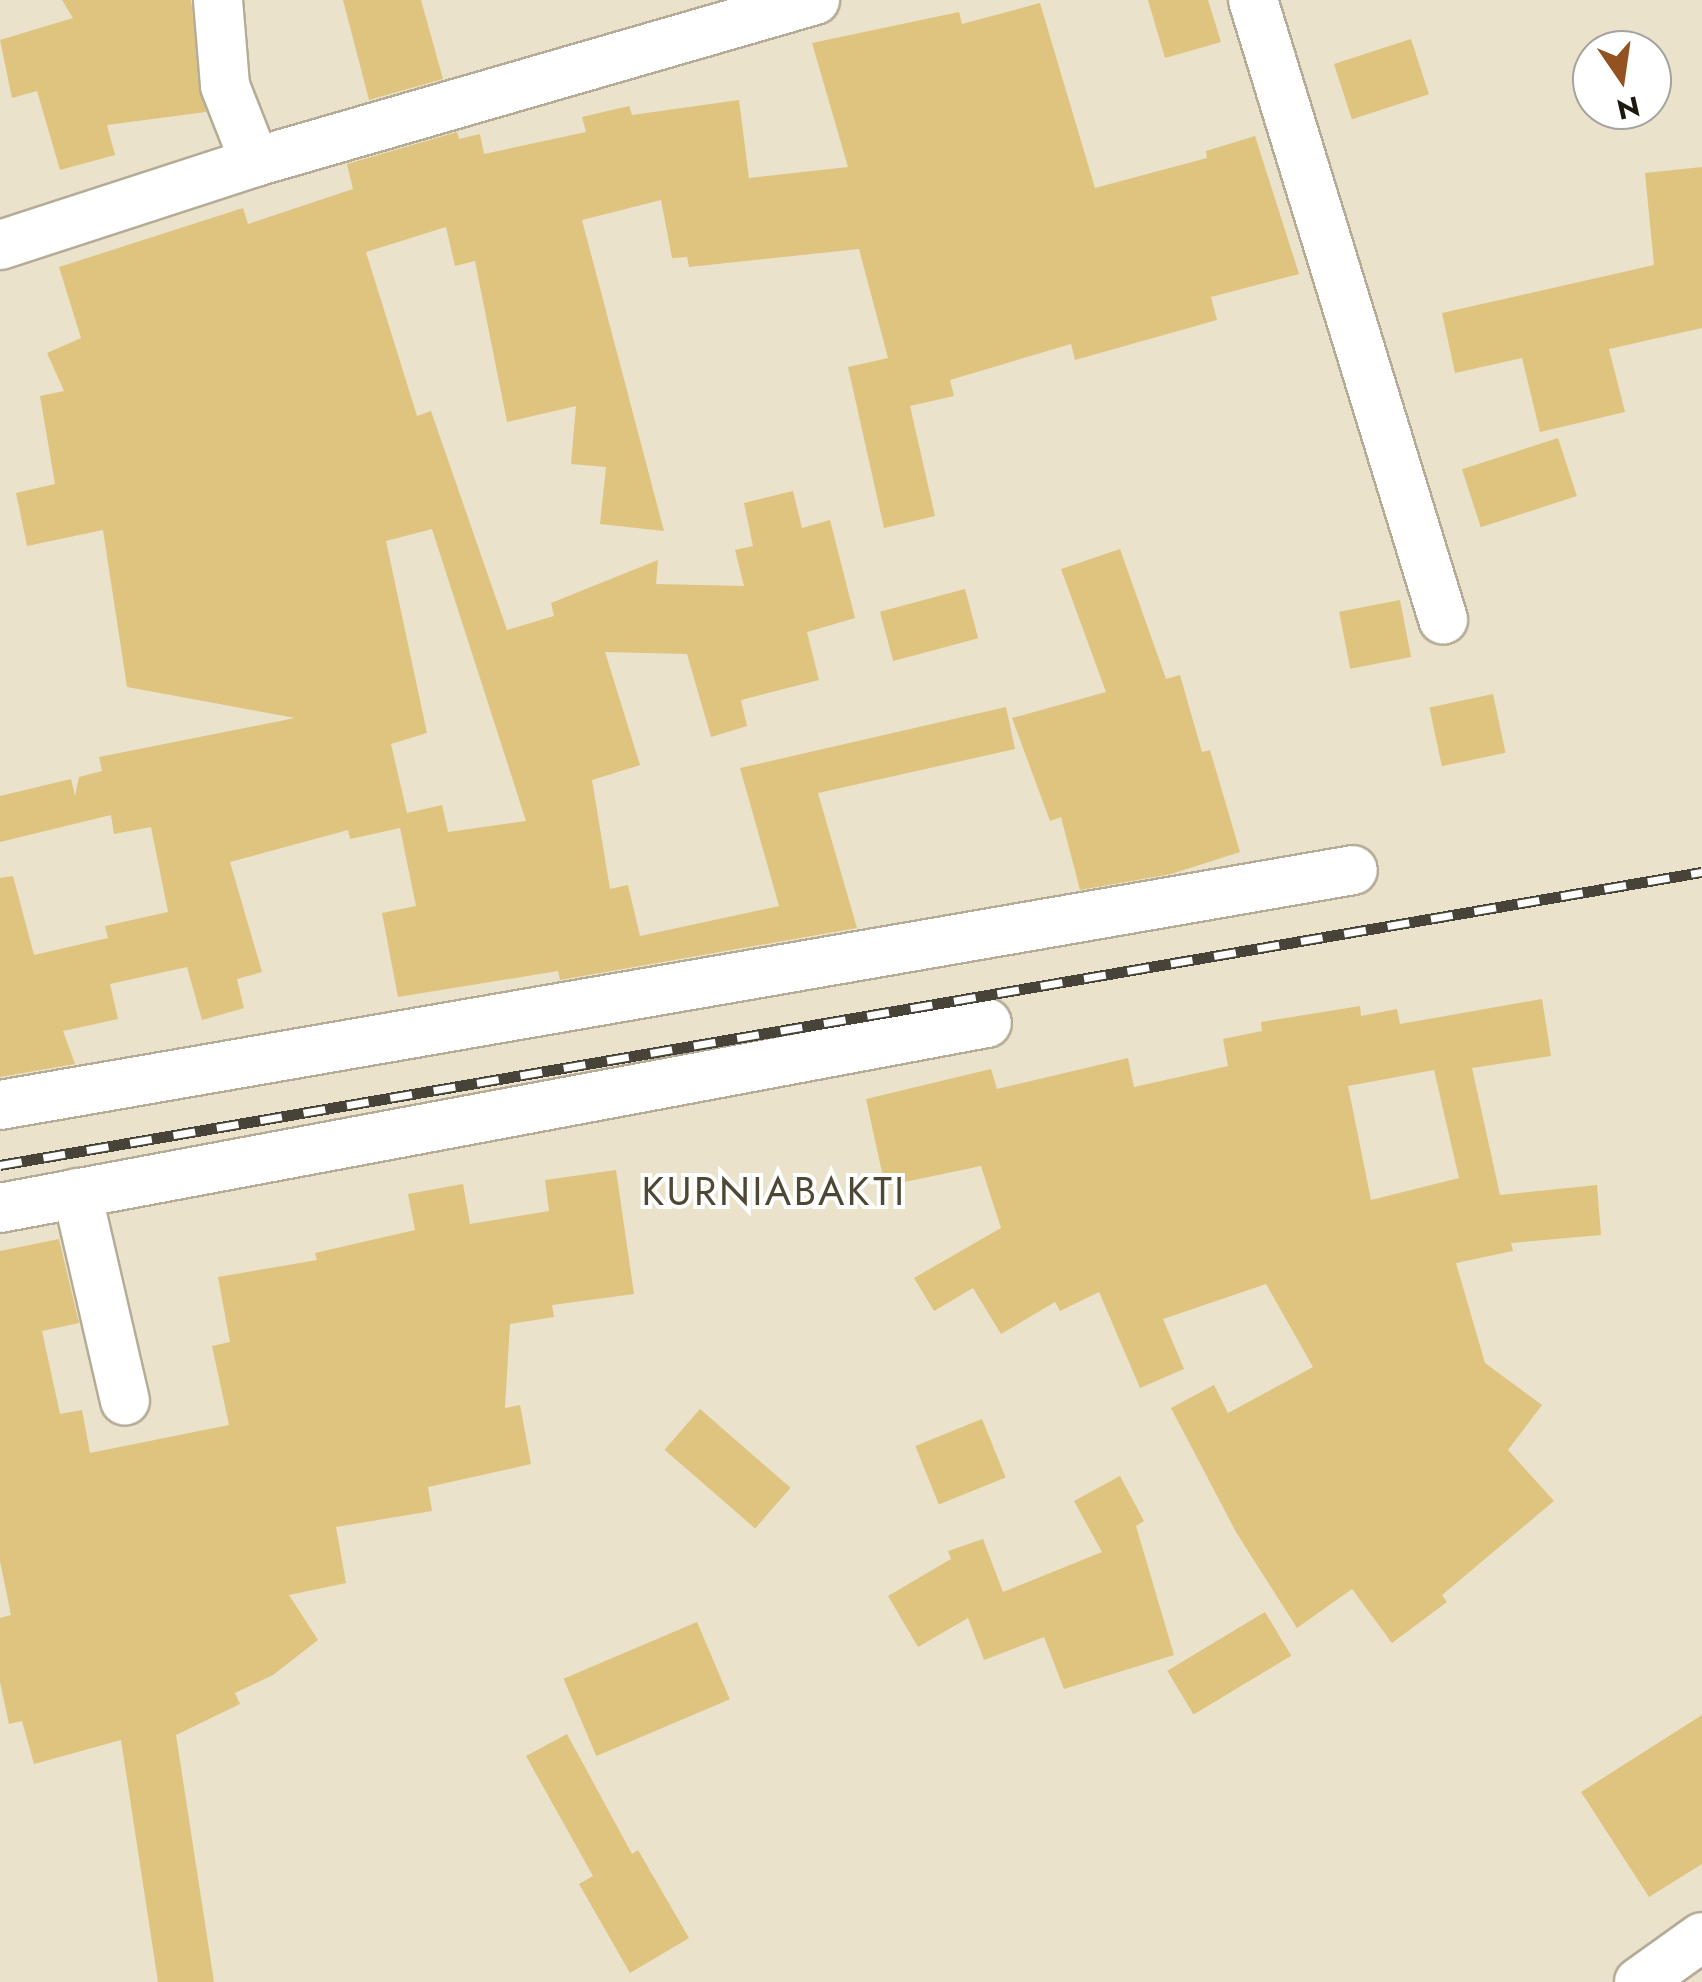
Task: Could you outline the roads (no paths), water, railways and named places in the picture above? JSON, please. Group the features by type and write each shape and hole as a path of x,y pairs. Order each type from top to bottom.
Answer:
{"street":[{"path":"218,0 225,86 255,162"},
{"path":"0,245 255,162 815,0"},
{"path":"1253,0 1444,619"},
{"path":"0,1105 1353,870"},
{"path":"0,1208 987,1023"},
{"path":"76,1193 125,1402"},
{"path":"1639,1982 1702,1937"}],"railway":[{"path":"0,1165 1702,872"}],"district":[{"name":"KURNIABAKTI","path":"774,1191"}]}
